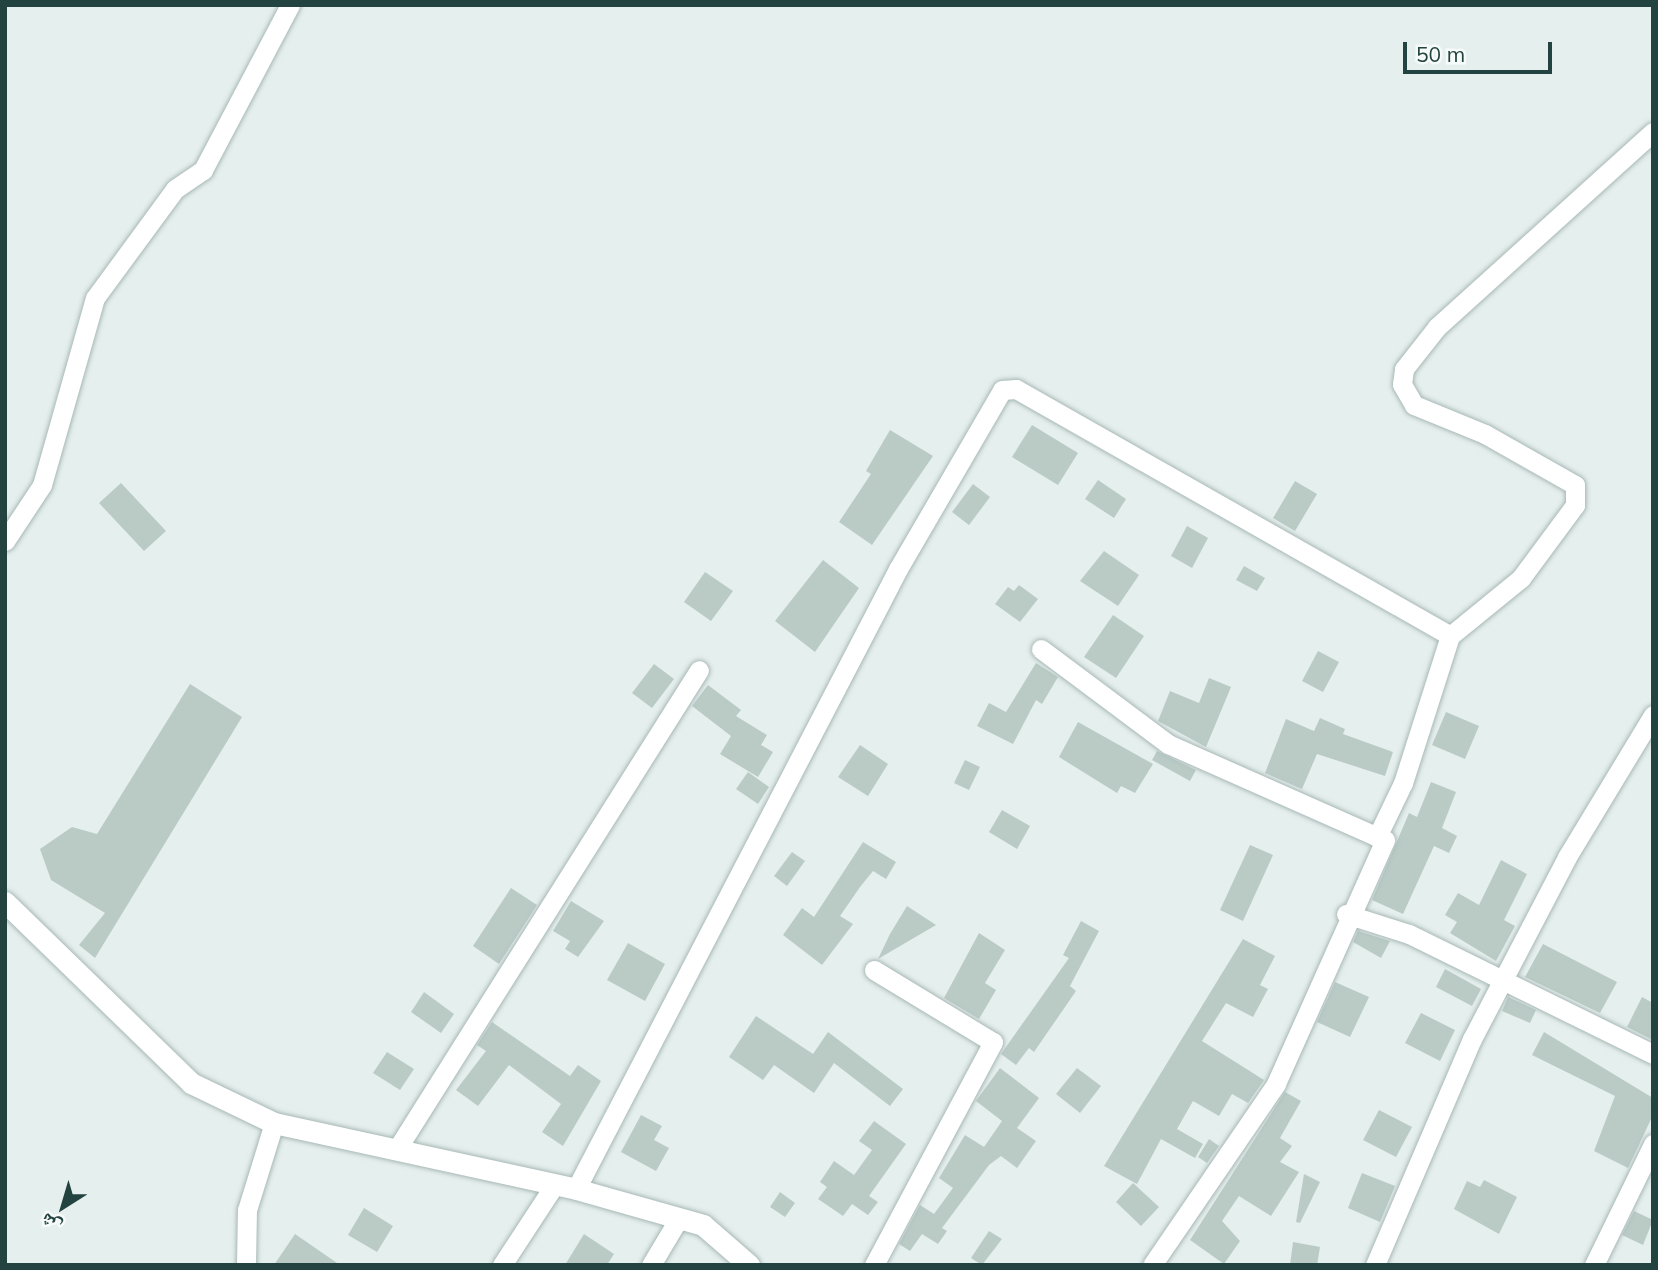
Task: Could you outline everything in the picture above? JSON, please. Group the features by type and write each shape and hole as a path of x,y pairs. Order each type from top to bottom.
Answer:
{"street":[{"path":"5,541 41,485 95,298 175,190 203,170 290,5"},
{"path":"1377,837 1404,783 1450,636 1521,578 1575,505 1576,485 1485,434 1414,405 1402,384 1404,369 1437,327 1653,132"},
{"path":"502,1265 565,1186 898,569 1002,390 1016,389 1450,636"},
{"path":"1041,649 1168,744 1384,840 1346,914 1276,1084 1152,1265"},
{"path":"397,1149 699,670"},
{"path":"1376,1265 1448,1090 1503,981 1653,715"},
{"path":"5,902 191,1083 274,1123 565,1186 703,1225 749,1265"},
{"path":"1346,914 1409,934 1653,1054"},
{"path":"874,970 993,1042 874,1265"},
{"path":"246,1265 247,1210 274,1123"},
{"path":"1594,1265 1653,1144"},
{"path":"651,1265 679,1218"}],"building":[{"path":"1032,425 1078,453 1058,485 1012,457"},
{"path":"890,430 933,456 872,545 839,522 871,474 866,471"},
{"path":"1098,480 1126,499 1114,518 1085,499"},
{"path":"1295,481 1317,494 1295,531 1273,518"},
{"path":"121,483 166,531 144,551 99,503"},
{"path":"973,484 990,497 969,525 952,512"},
{"path":"1187,526 1208,538 1192,568 1171,556"},
{"path":"1104,551 1139,575 1118,606 1080,581"},
{"path":"823,560 859,588 815,652 775,621"},
{"path":"1244,566 1265,578 1257,591 1236,580"},
{"path":"705,572 733,591 711,621 684,602"},
{"path":"1019,585 1038,599 1020,622 995,604 1008,587 1014,591"},
{"path":"1113,615 1144,636 1116,678 1084,657"},
{"path":"1318,651 1339,662 1323,692 1302,681"},
{"path":"1036,663 1058,677 1042,704 1036,700 1013,744 977,726 989,703 1006,712"},
{"path":"654,664 674,679 652,708 632,693"},
{"path":"1209,678 1231,687 1206,747 1158,721 1170,691 1199,703"},
{"path":"190,684 242,717 95,958 79,945 105,913 51,880 40,849 72,827 97,834"},
{"path":"708,685 741,710 736,716 767,735 761,745 773,752 758,777 720,754 731,736 692,706"},
{"path":"1446,712 1479,726 1465,759 1432,745"},
{"path":"1320,718 1345,729 1343,734 1393,752 1385,776 1317,754 1302,789 1265,773 1286,719 1314,731"},
{"path":"1078,722 1153,764 1135,793 1121,786 1117,793 1059,757"},
{"path":"860,745 888,764 868,796 838,777"},
{"path":"1157,751 1196,770 1190,781 1152,760"},
{"path":"965,760 980,767 969,790 954,783"},
{"path":"748,772 769,787 758,804 736,789"},
{"path":"1431,782 1456,792 1442,828 1457,836 1449,853 1434,846 1403,914 1372,900 1409,813 1417,817"},
{"path":"1002,810 1030,826 1017,849 989,832"},
{"path":"863,842 896,862 886,879 873,871 860,887 840,916 853,924 822,965 783,935 802,908 814,917"},
{"path":"1250,845 1273,855 1243,921 1220,910"},
{"path":"792,852 805,861 787,886 774,876"},
{"path":"1501,860 1527,874 1504,920 1515,926 1496,961 1450,933 1457,922 1445,915 1458,893 1479,905"},
{"path":"511,888 537,905 499,964 473,946"},
{"path":"571,901 604,921 578,957 565,949 570,941 553,931"},
{"path":"907,906 936,925 878,959 890,934"},
{"path":"1081,921 1099,931 1070,986 1076,991 1034,1052 1029,1048 1016,1065 1001,1054 1069,958 1063,955"},
{"path":"1358,931 1390,941 1381,958 1353,942"},
{"path":"979,933 1005,950 985,983 996,990 979,1019 944,998"},
{"path":"1243,939 1275,956 1260,985 1268,989 1253,1017 1226,1003 1202,1041 1264,1080 1248,1103 1232,1094 1219,1116 1193,1101 1177,1129 1203,1144 1195,1158 1161,1139 1137,1184 1104,1166"},
{"path":"628,943 665,964 645,1001 607,980"},
{"path":"1543,944 1617,982 1600,1013 1525,977"},
{"path":"1445,969 1481,989 1472,1006 1436,987"},
{"path":"1335,982 1369,997 1350,1037 1317,1022"},
{"path":"424,992 454,1014 441,1033 411,1012"},
{"path":"1508,997 1536,1010 1530,1023 1502,1011"},
{"path":"1642,997 1653,1003 1653,1040 1627,1027"},
{"path":"1421,1013 1455,1030 1440,1061 1405,1043"},
{"path":"756,1016 813,1054 828,1032 903,1089 890,1106 834,1063 814,1093 774,1065 763,1080 729,1057"},
{"path":"492,1022 570,1076 578,1065 601,1081 563,1146 542,1132 561,1104 509,1065 478,1106 456,1090 486,1051 477,1045"},
{"path":"1544,1032 1653,1098 1653,1115 1628,1168 1594,1151 1615,1096 1532,1055"},
{"path":"387,1052 414,1069 400,1090 373,1073"},
{"path":"1000,1068 1039,1098 1017,1128 1036,1141 1017,1168 1001,1156 989,1165 942,1228 947,1231 938,1244 922,1234 910,1251 899,1244 920,1205 934,1214 953,1188 939,1178 965,1135 984,1147 1002,1121 976,1101"},
{"path":"1077,1068 1101,1086 1080,1113 1056,1094"},
{"path":"1285,1092 1301,1101 1280,1138 1292,1146 1280,1162 1299,1172 1271,1216 1239,1196 1222,1221 1240,1241 1224,1264 1190,1240"},
{"path":"1379,1110 1412,1127 1396,1157 1363,1140"},
{"path":"641,1115 662,1126 654,1140 669,1148 656,1171 621,1152"},
{"path":"874,1121 906,1144 869,1196 878,1202 868,1215 852,1204 843,1216 818,1199 827,1187 820,1182 834,1161 854,1175 872,1150 859,1141"},
{"path":"1209,1139 1219,1146 1207,1163 1198,1157"},
{"path":"1362,1173 1395,1186 1380,1222 1348,1208"},
{"path":"1304,1174 1320,1182 1300,1223 1296,1222"},
{"path":"1484,1180 1517,1197 1499,1234 1454,1209 1467,1181 1480,1187"},
{"path":"1133,1183 1159,1207 1141,1226 1116,1202"},
{"path":"780,1192 795,1203 785,1217 770,1207"},
{"path":"364,1208 393,1226 377,1252 348,1235"},
{"path":"1634,1211 1653,1220 1643,1245 1622,1235"},
{"path":"989,1231 1002,1239 982,1265 971,1258"},
{"path":"295,1234 340,1265 274,1265"},
{"path":"584,1234 614,1254 607,1265 565,1265"},
{"path":"1293,1242 1320,1247 1317,1265 1290,1265"}]}
